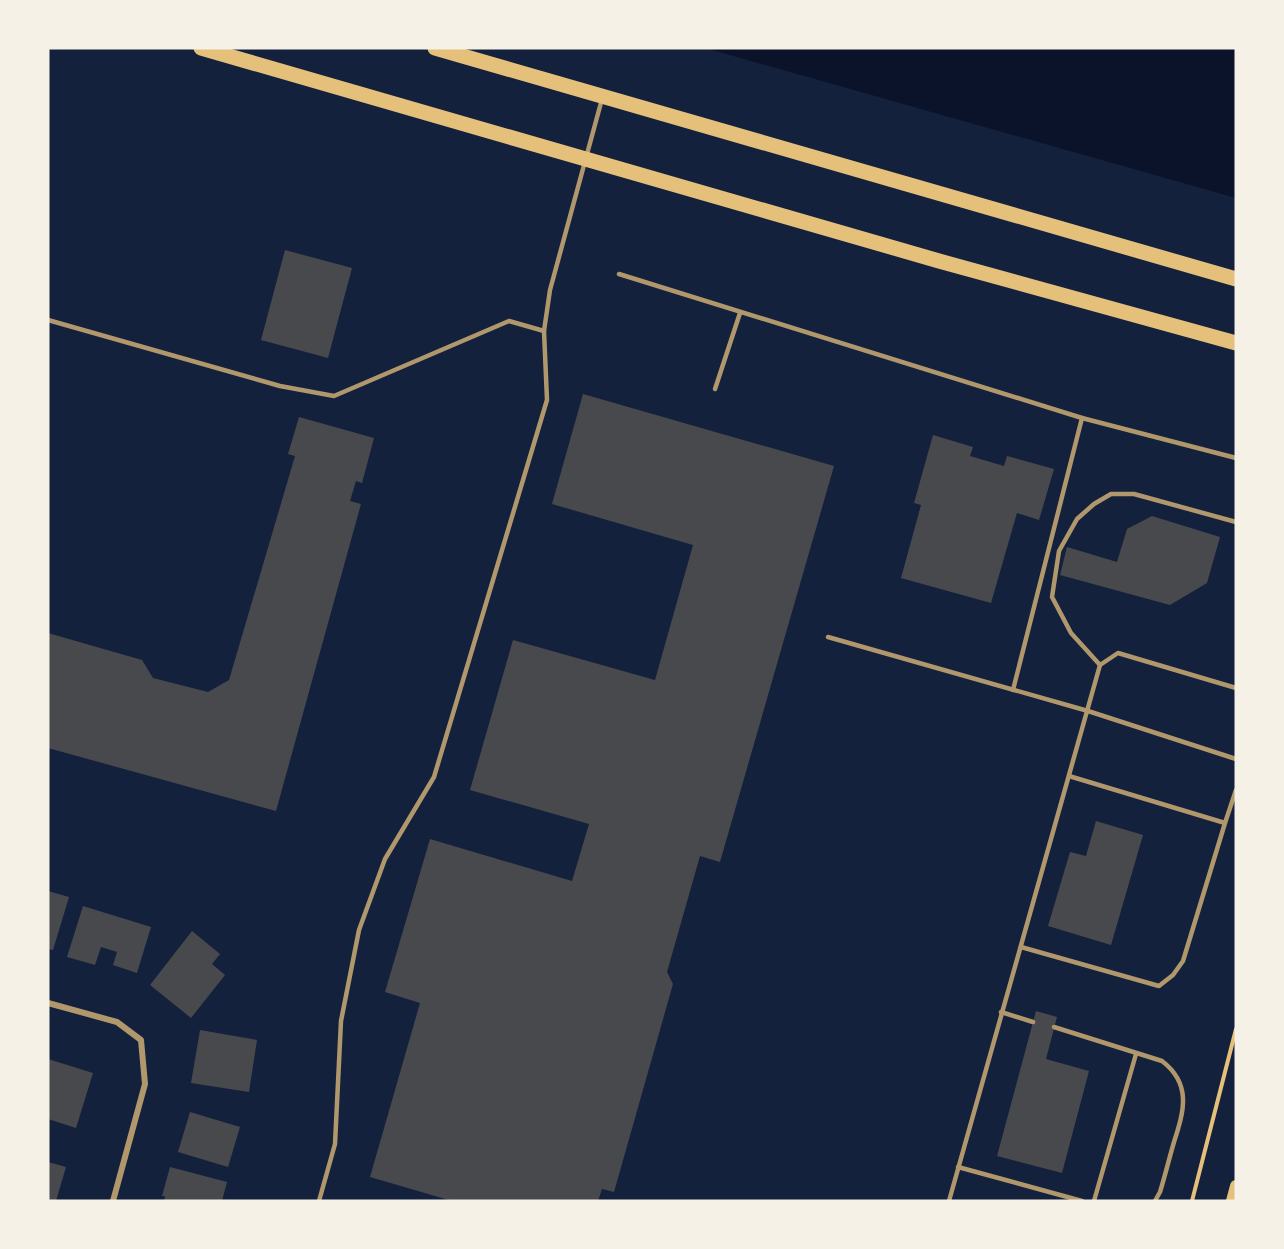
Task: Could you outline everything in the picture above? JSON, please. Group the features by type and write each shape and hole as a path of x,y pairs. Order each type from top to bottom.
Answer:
{"main road":[{"path":"201,48 939,261 1236,343"},
{"path":"435,48 1236,279"},
{"path":"1232,1201 1236,1186"}],"street":[{"path":"48,1003 117,1022 141,1040 145,1084 113,1201"}],"lane":[{"path":"319,1201 335,1144 341,1021 359,930 385,859 434,777 547,400 544,331 553,278 603,96"},
{"path":"619,274 1083,418 1236,458"},
{"path":"715,389 740,312"},
{"path":"48,320 280,386 334,396 509,321 544,331"},
{"path":"1013,690 1083,418"},
{"path":"1100,665 1071,633 1052,597 1059,551 1077,519 1094,504 1111,494 1134,494 1236,522"},
{"path":"828,637 1088,711 1236,759"},
{"path":"949,1201 1100,665 1118,653 1236,688"},
{"path":"1069,776 1225,823"},
{"path":"1021,947 1159,986 1173,975 1183,961 1236,790"},
{"path":"1001,1012 1033,1022"},
{"path":"1054,1027 1162,1061 1173,1070 1184,1099 1182,1116 1160,1192 1155,1201"},
{"path":"1094,1201 1136,1054"},
{"path":"958,1167 1082,1201"}],"path":[{"path":"1192,1201 1236,1029"}],"water":[{"path":"705,48 1236,48 1236,198"}],"building":[{"path":"285,250 352,268 328,358 261,340"},
{"path":"583,394 834,466 720,862 700,856 667,972 673,984 614,1192 602,1189 598,1201 452,1201 370,1177 420,1003 385,992 430,839 572,881 589,824 470,790 513,640 655,680 693,545 552,504"},
{"path":"299,417 374,438 362,483 356,481 350,501 361,504 276,811 48,748 48,633 142,660 153,678 208,692 229,680 295,456 288,454"},
{"path":"933,435 973,447 970,456 1004,466 1007,456 1054,469 1039,520 1017,513 991,603 901,578 921,505 914,503"},
{"path":"1152,516 1220,537 1207,583 1170,605 1060,575 1067,547 1117,562 1127,529"},
{"path":"1096,821 1143,835 1111,945 1048,926 1070,852 1086,856"},
{"path":"48,891 69,897 53,950 48,949"},
{"path":"83,906 151,927 137,973 113,965 117,952 101,947 95,965 67,957"},
{"path":"192,931 220,954 212,964 225,975 191,1018 150,985"},
{"path":"1036,1011 1057,1017 1046,1059 1089,1071 1062,1173 997,1156"},
{"path":"200,1030 257,1040 249,1092 191,1083"},
{"path":"48,1059 93,1073 76,1128 48,1119"},
{"path":"190,1112 240,1127 228,1167 178,1152"},
{"path":"48,1162 66,1167 56,1201 48,1201"},
{"path":"170,1167 227,1182 222,1201 164,1201 165,1196 162,1196"}]}
